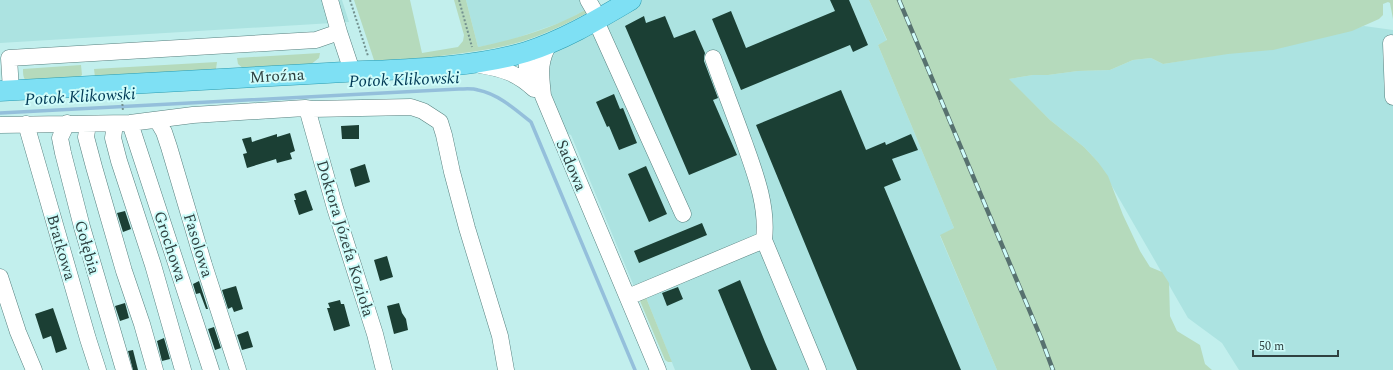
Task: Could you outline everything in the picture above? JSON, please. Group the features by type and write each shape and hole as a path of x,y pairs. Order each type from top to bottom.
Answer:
{"main road":[{"path":"550,42 565,37 631,0"},
{"name":"Mroźna","path":"5,90 373,70 473,63 527,52 550,42"}],"street":[{"path":"330,0 338,32 352,71"},
{"path":"588,0 683,214"},
{"path":"5,90 9,58 316,40 338,32"},
{"name":"Sadowa","path":"550,42 544,53 540,68 538,92 628,297 658,370"},
{"path":"1391,43 1393,97"},
{"path":"527,52 526,70 538,92"},
{"path":"527,52 533,57 540,68"},
{"path":"713,58 754,171 762,202 765,228 764,240 818,370"},
{"path":"473,63 501,68 515,74 538,92"},
{"path":"0,125 67,123 122,124 247,111 305,108 411,107 424,111 440,122 444,134 452,172 467,228 500,336 506,370"},
{"name":"Doktora Józefa Kozioła","path":"305,108 308,112 336,212 375,334 384,370"},
{"name":"Fasolowa","path":"157,120 164,132 169,147 204,265 238,370"},
{"name":"Gołębia","path":"67,123 60,138 63,153 82,227 124,370"},
{"name":"Bratkowa","path":"26,124 98,370"},
{"name":"Gołębia","path":"88,124 86,137 94,167 155,370"},
{"name":"Grochowa","path":"122,124 113,138 153,265 183,370"},
{"name":"Grochowa","path":"122,124 211,370"},
{"path":"628,297 764,240"},
{"path":"0,277 18,332 34,370"}],"path":[{"path":"350,0 373,70"},
{"path":"459,0 472,51 473,63"}],"shaded area":[{"path":"0,0 342,0 349,22 0,43"},
{"path":"466,0 598,0 585,10 565,21 505,42 478,47"},
{"path":"640,0 869,0 887,41 878,45 954,228 940,236 997,370 675,370 645,295 642,296 640,301 571,135 566,133 546,80 550,53"},
{"path":"1364,26 1393,30 1393,370 1239,370 1222,343 1188,318 1098,162 1084,147 1050,120 1008,79 1078,71 1110,70 1133,60 1151,58 1163,64 1316,39"}],"green space":[{"path":"354,0 410,0 422,53 458,47 463,41 464,35 454,0 466,0 478,47 533,33 560,23 585,10 589,12 552,30 513,44 486,50 440,56 440,60 375,63"},
{"path":"869,0 1393,0 1393,19 1390,3 1388,2 1383,4 1383,15 1379,19 1352,31 1273,50 1228,54 1163,64 1151,58 1133,60 1110,70 1033,75 1009,79 1050,120 1084,147 1098,162 1108,176 1123,215 1140,251 1150,267 1162,272 1169,283 1170,316 1177,331 1200,345 1205,364 1212,370 997,370 940,235 954,228 878,45 887,40"},
{"path":"320,53 319,58 310,65 245,70 238,64 237,58"},
{"path":"217,62 216,69 212,71 95,77 94,69"},
{"path":"81,65 82,75 77,79 27,82 23,74 23,69"},
{"path":"645,295 672,362 665,360 640,301 642,296"}],"building":[{"path":"830,0 849,0 868,45 853,52 850,45 741,90 712,19 731,11 746,48 835,11"},
{"path":"644,16 646,23 665,16 674,38 695,30 705,53 704,61 718,98 713,100 737,155 689,175 625,26"},
{"path":"841,90 866,150 885,142 886,145 911,134 918,150 892,159 901,180 884,187 961,370 857,370 756,125"},
{"path":"614,94 620,109 623,108 637,143 619,150 609,126 607,127 596,102"},
{"path":"359,125 359,139 342,139 341,126"},
{"path":"290,133 295,151 290,153 292,159 277,163 276,159 247,168 243,154 247,153 242,139 251,137 252,142 277,134 277,137"},
{"path":"365,164 370,182 355,187 350,169"},
{"path":"646,166 667,214 649,222 628,174"},
{"path":"306,190 313,210 299,215 294,200 296,200 294,194"},
{"path":"125,211 131,229 123,232 117,213"},
{"path":"702,223 707,235 639,263 634,251"},
{"path":"387,256 393,277 380,281 374,260"},
{"path":"740,280 777,370 751,370 718,290"},
{"path":"199,281 208,309 206,309 200,293 196,294 193,284"},
{"path":"236,286 243,309 234,312 232,307 228,309 222,290"},
{"path":"678,287 683,299 667,306 662,293"},
{"path":"340,300 341,304 344,304 350,326 334,331 327,308 330,308 328,303"},
{"path":"125,303 129,318 120,321 115,306"},
{"path":"399,303 402,313 406,319 408,330 394,334 387,306"},
{"path":"53,308 67,349 56,353 51,336 43,339 35,314"},
{"path":"214,327 221,348 215,350 208,329"},
{"path":"248,331 253,347 242,350 237,335"},
{"path":"164,338 170,359 162,361 157,341"},
{"path":"133,350 138,370 133,370 128,351"}],"waterway":[{"name":"Potok Klikowski","path":"0,113 459,89 476,89 485,92 499,98 531,122 635,370"}],"railway":[{"path":"899,0 1041,338 1053,370"}]}
